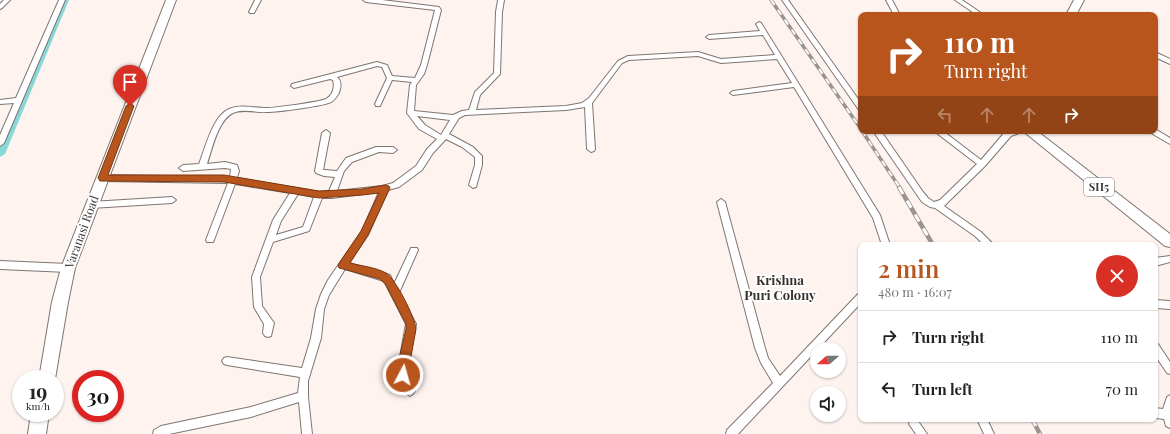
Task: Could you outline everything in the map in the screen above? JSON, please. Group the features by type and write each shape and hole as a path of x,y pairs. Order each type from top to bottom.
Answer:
{"highway":[{"name":"Varanasi Road","path":"49,370 60,302 68,268 171,0"},
{"path":"37,434 39,422"}],"main road":[{"path":"1073,12 1079,0"},
{"name":"SH5","path":"1033,134 1170,242"}],"street":[{"path":"0,7 7,0"},
{"path":"0,143 62,0"},
{"path":"252,12 258,0"},
{"path":"366,0 437,8 438,10 424,65 421,74 413,85 410,113 422,127 478,155 479,161 473,185"},
{"path":"472,112 477,94 497,74 498,12 501,0"},
{"path":"785,0 858,104"},
{"path":"889,0 895,12"},
{"path":"958,0 976,12"},
{"path":"759,24 877,218 885,242"},
{"path":"709,37 764,33"},
{"path":"103,178 233,180 319,195 332,195 385,188 396,185 419,168 427,155 444,137 454,118 460,114 472,112 575,107 588,102 620,62 628,58 698,54 721,61 779,57"},
{"path":"1158,56 1170,62"},
{"path":"294,86 377,64 385,66 390,78 378,104"},
{"path":"202,167 219,121 226,114 236,109 267,110 328,102 335,94 338,85 336,79 330,76"},
{"path":"390,78 416,80"},
{"path":"733,93 796,86"},
{"path":"0,102 18,100"},
{"path":"588,102 591,149"},
{"path":"410,113 454,118"},
{"path":"326,133 318,171 340,174"},
{"path":"879,134 920,194 930,204 937,205 978,234 987,242"},
{"path":"942,134 982,164"},
{"path":"937,205 942,203 982,164 1008,134"},
{"path":"1158,134 1170,141"},
{"path":"332,195 346,163 354,157 379,149 393,150"},
{"path":"183,168 234,167 235,170 233,180 210,240"},
{"path":"307,434 304,395 302,388 316,338 322,302 331,283 365,233 385,188"},
{"path":"268,334 269,323 258,306 255,282 277,220 296,191"},
{"path":"269,240 306,229 319,195"},
{"path":"91,205 172,200"},
{"path":"721,202 760,348 764,360 779,383"},
{"path":"395,292 414,250"},
{"path":"1158,261 1170,259"},
{"path":"0,265 68,268"},
{"path":"343,265 383,276 390,282 411,324 403,368 403,375 410,391"},
{"path":"731,434 858,300"},
{"path":"1158,304 1170,305"},
{"path":"1158,352 1170,370"},
{"path":"227,361 305,373"},
{"path":"158,434 168,429 275,406 304,395"},
{"path":"1158,414 1168,419 1167,406 1170,400"},
{"path":"983,422 989,434"},
{"path":"914,424 922,434"}],"waterway":[{"path":"0,154 65,0"}],"railway":[{"path":"771,0 858,125"},
{"path":"864,134 900,188"},
{"path":"899,187 931,242"},
{"path":"1034,422 1040,434"}],"district":[{"name":"Krishna Puri Colony","path":"780,288"}],"route":[{"path":"130,106 103,178 224,179 319,195 382,190 385,188 365,233 343,265 383,276 390,282 411,324 403,375"}]}
